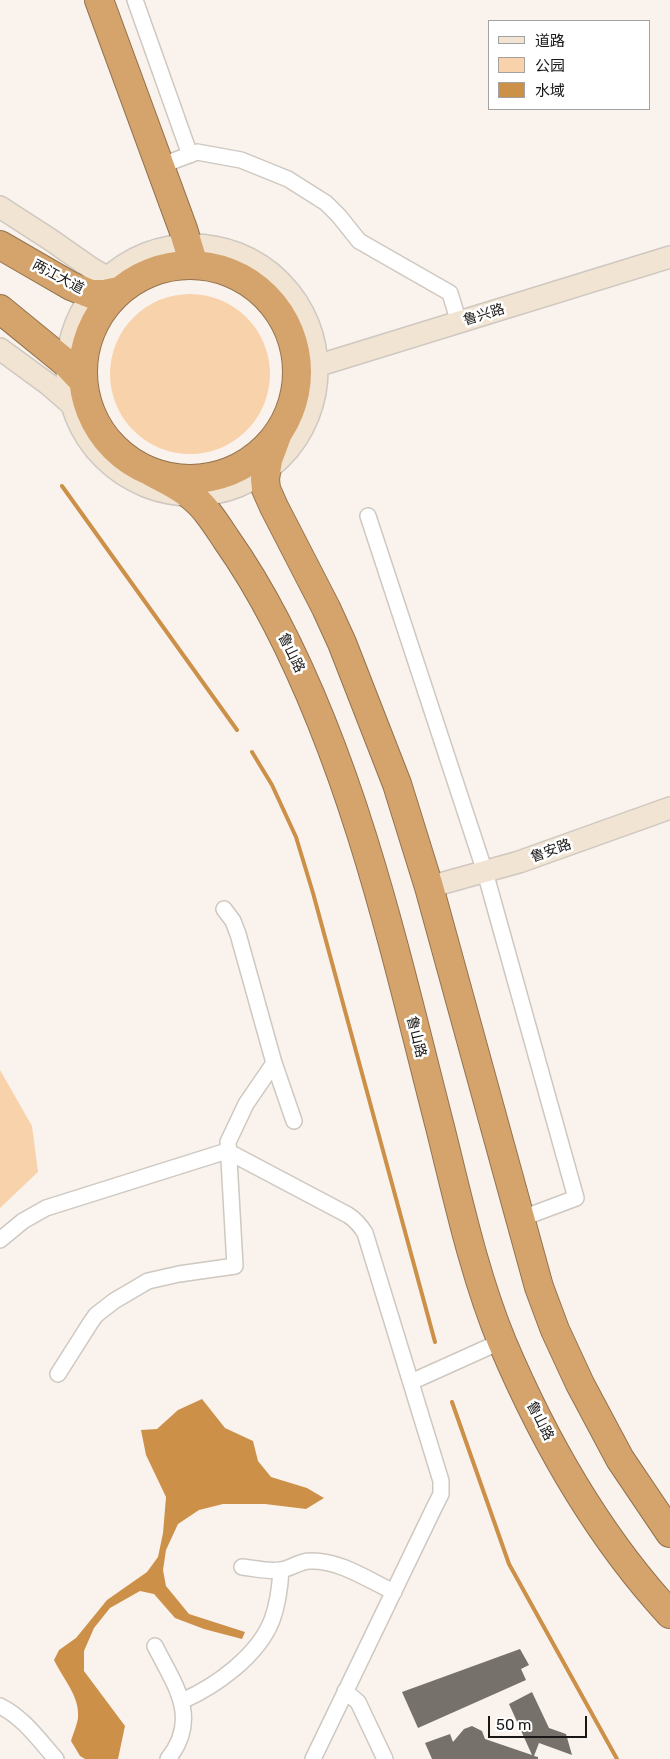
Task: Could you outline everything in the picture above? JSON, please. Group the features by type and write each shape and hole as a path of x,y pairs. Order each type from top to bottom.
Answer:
{"highway":[{"path":"0,309 74,382 104,436 123,456 151,472 169,477 186,479 204,478 238,468 253,459 267,447 278,433 292,404 296,388 307,369 295,352 289,332 279,314 267,298 251,285 190,255 183,228 99,0"},
{"name":"两江大道","path":"0,245 71,286 106,288"},
{"path":"74,382 92,327 106,304 106,288 136,280 154,271 174,267 190,255"},
{"path":"278,433 268,460 266,489 342,643 397,784 429,887 539,1287 555,1330 580,1384 620,1459 670,1533"},
{"name":"鲁山路","path":"151,472 190,495 205,509 260,592 301,673 334,754 371,862 470,1248 502,1342 550,1441 594,1515 626,1563 670,1614"}],"street":[{"path":"135,0 190,155"},
{"path":"160,166 197,152 241,160 288,179 334,209 359,241 450,294 460,323"},
{"path":"0,207 91,268 106,288"},
{"name":"鲁兴路","path":"307,369 460,323 562,289 670,258"},
{"path":"0,349 48,384 74,382 81,428 103,458 118,471 134,481 152,488 190,495 224,491 246,483 266,471 288,450 306,421 314,396 307,369"},
{"path":"368,516 485,872 576,1198 520,1219"},
{"name":"鲁安路","path":"429,887 519,862 670,808"},
{"path":"224,909 233,921 274,1064 294,1121"},
{"path":"58,1374 96,1315 114,1301 161,1277 235,1266 227,1151 228,1142 243,1111 274,1064"},
{"path":"0,1240 23,1221 46,1208 227,1151 356,1220 365,1233 441,1481 441,1488 438,1499 313,1759"},
{"path":"410,1382 502,1342"},
{"path":"242,1567 281,1570 303,1562 329,1563 353,1572 394,1592"},
{"path":"182,1701 201,1693 220,1680 239,1664 261,1640 272,1620 278,1600 281,1570"},
{"path":"154,1646 182,1701 182,1730 176,1748 168,1759"},
{"path":"345,1691 358,1702 385,1759"},
{"path":"0,1706 16,1716 56,1759"}],"green space":[{"path":"190,294 221,300 241,312 252,323 264,343 270,374 264,405 252,425 241,436 221,448 190,454 159,448 139,436 128,425 116,405 110,374 116,343 128,323 139,312 159,300"},
{"path":"0,1070 32,1126 38,1172 0,1208"}],"water":[{"path":"202,1399 225,1428 253,1441 258,1461 271,1477 307,1488 324,1498 306,1509 265,1504 223,1504 199,1510 178,1524 166,1550 163,1570 166,1586 189,1614 245,1632 242,1639 204,1629 175,1618 154,1594 140,1591 110,1608 94,1628 84,1651 84,1671 125,1726 118,1759 85,1759 80,1756 71,1741 78,1718 74,1695 54,1660 59,1650 76,1638 107,1600 147,1572 158,1557 163,1533 166,1497 146,1455 141,1430 157,1429 178,1410"}],"building":[{"path":"520,1649 529,1665 521,1669 526,1680 418,1728 402,1692"},
{"path":"532,1692 549,1728 566,1734 572,1755 539,1743 534,1756 538,1757 538,1759 432,1759 425,1743 450,1734 453,1742 464,1729 472,1726 482,1731 485,1739 532,1755 509,1704"}],"waterway":[{"path":"62,486 237,730"},
{"path":"252,752 272,785 296,837 313,893 435,1342"},
{"path":"452,1402 509,1564 617,1759"}]}
